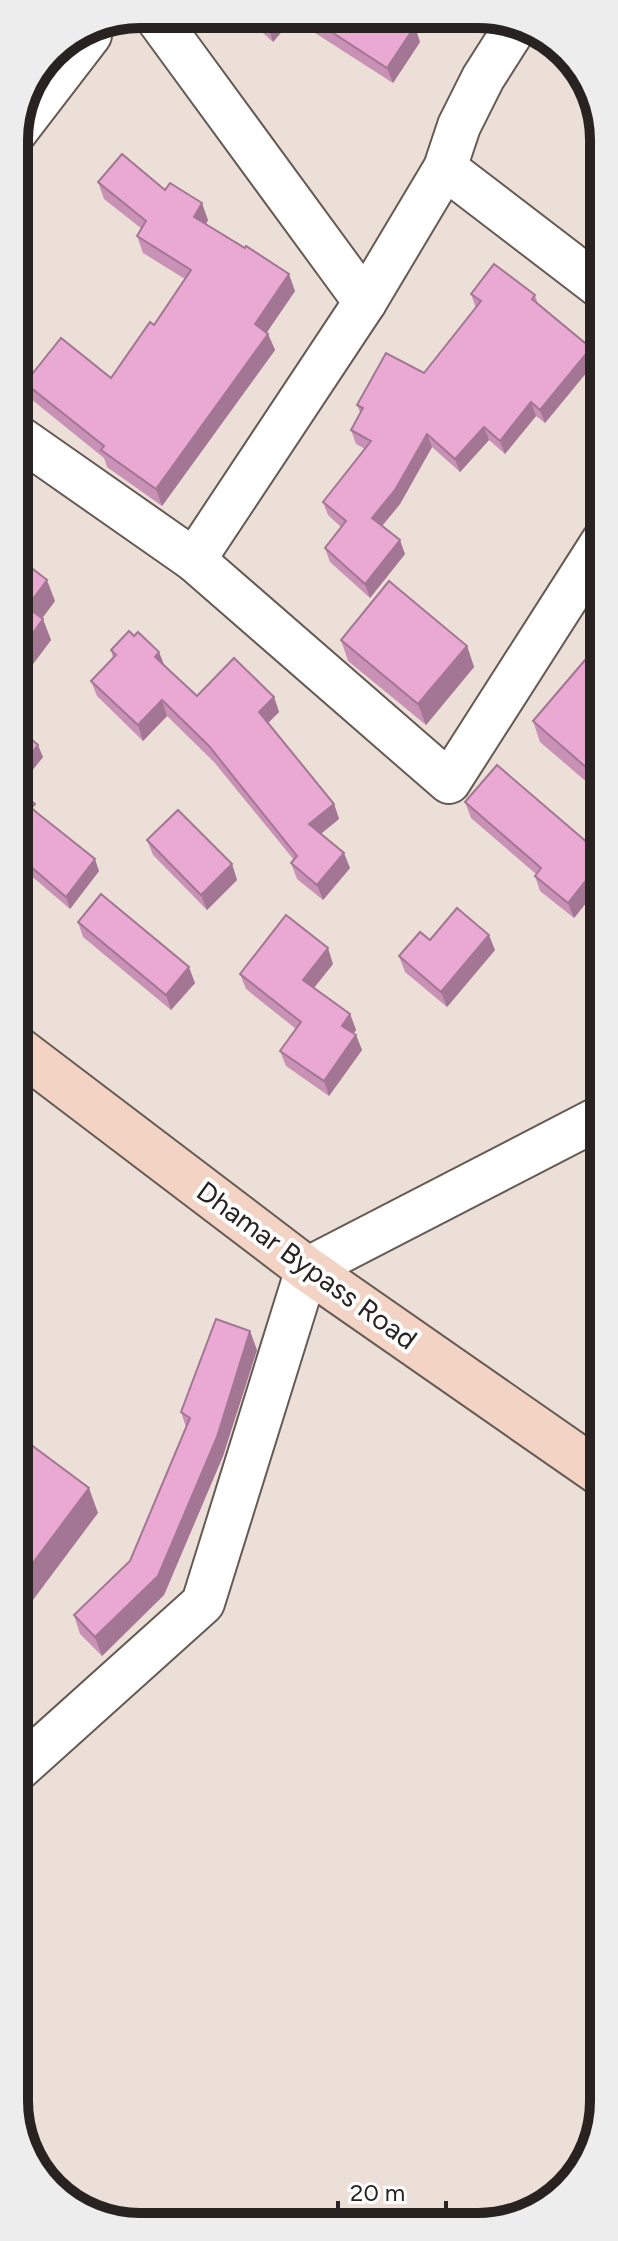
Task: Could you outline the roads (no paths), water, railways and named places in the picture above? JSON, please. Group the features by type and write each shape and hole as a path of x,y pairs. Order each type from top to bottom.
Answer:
{"main road":[{"name":"Dhamar Bypass Road","path":"28,1057 307,1269 590,1466"}],"street":[{"path":"164,28 365,302"},
{"path":"194,560 365,302 445,168 459,126 483,78 511,33"},
{"path":"32,110 83,45"},
{"path":"445,168 590,279"},
{"path":"28,444 194,560 449,782 590,561"},
{"path":"28,1760 203,1603 307,1269 590,1123"}]}
